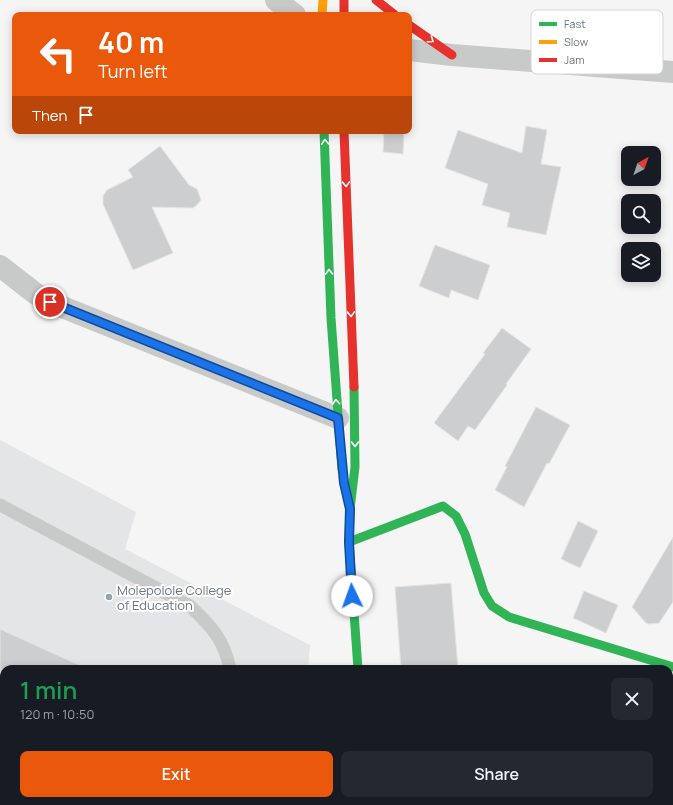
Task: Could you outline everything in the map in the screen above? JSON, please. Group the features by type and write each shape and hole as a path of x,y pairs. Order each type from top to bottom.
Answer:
{"main road":[{"path":"322,12 323,0"},
{"path":"344,0 344,12"},
{"path":"376,0 391,12"},
{"path":"412,27 452,55"},
{"path":"324,134 331,318 343,480 350,509"},
{"path":"344,134 355,422 355,467 350,509 349,542 358,665"},
{"path":"349,542 443,506 456,516 465,534 484,593 492,606 509,617 666,665"}],"street":[{"path":"276,0 291,12"},
{"path":"412,50 531,61"},
{"path":"663,71 673,72"},
{"path":"0,266 36,294 50,302 338,418"}],"lane":[{"path":"0,505 190,606 208,623 221,641 230,665"}],"shaded area":[{"name":"Molepolole College of Education","path":"0,440 136,512 125,549 310,645 308,665 0,665"}],"building":[{"path":"526,126 547,130 541,164 561,167 546,235 507,227 510,213 482,205 488,184 445,168 458,130 522,153"},
{"path":"384,134 404,134 403,154 383,152"},
{"path":"160,146 189,185 197,189 201,200 193,208 152,207 173,253 133,270 103,204 103,196 107,190 133,177 128,170"},
{"path":"435,245 490,265 478,300 451,290 449,298 419,286"},
{"path":"502,328 531,349 475,430 468,426 458,441 434,423 485,354 483,353"},
{"path":"536,407 570,425 549,464 547,463 524,507 495,490 507,467 505,466"},
{"path":"578,521 598,531 580,568 561,559"},
{"path":"673,537 673,602 659,623 646,623 632,607"},
{"path":"451,583 458,665 401,665 395,587"},
{"path":"584,591 618,605 606,633 573,618"},
{"path":"0,629 79,665 0,665"}],"traffic: fast":[{"path":"324,134 331,318 342,469"},
{"path":"354,387 355,467 350,509 349,542 358,665"},
{"path":"349,542 443,506 456,516 465,534 484,593 492,606 509,617 666,665"}],"traffic: slow":[{"path":"322,12 323,0"}],"traffic: jam":[{"path":"344,0 344,12"},
{"path":"376,0 391,12"},
{"path":"412,27 452,55"},
{"path":"344,134 354,387"}],"place":[{"name":"Molepolole College of Education","path":"109,597"}],"route":[{"path":"50,302 338,418 341,464 350,509 349,542 352,596"}]}
